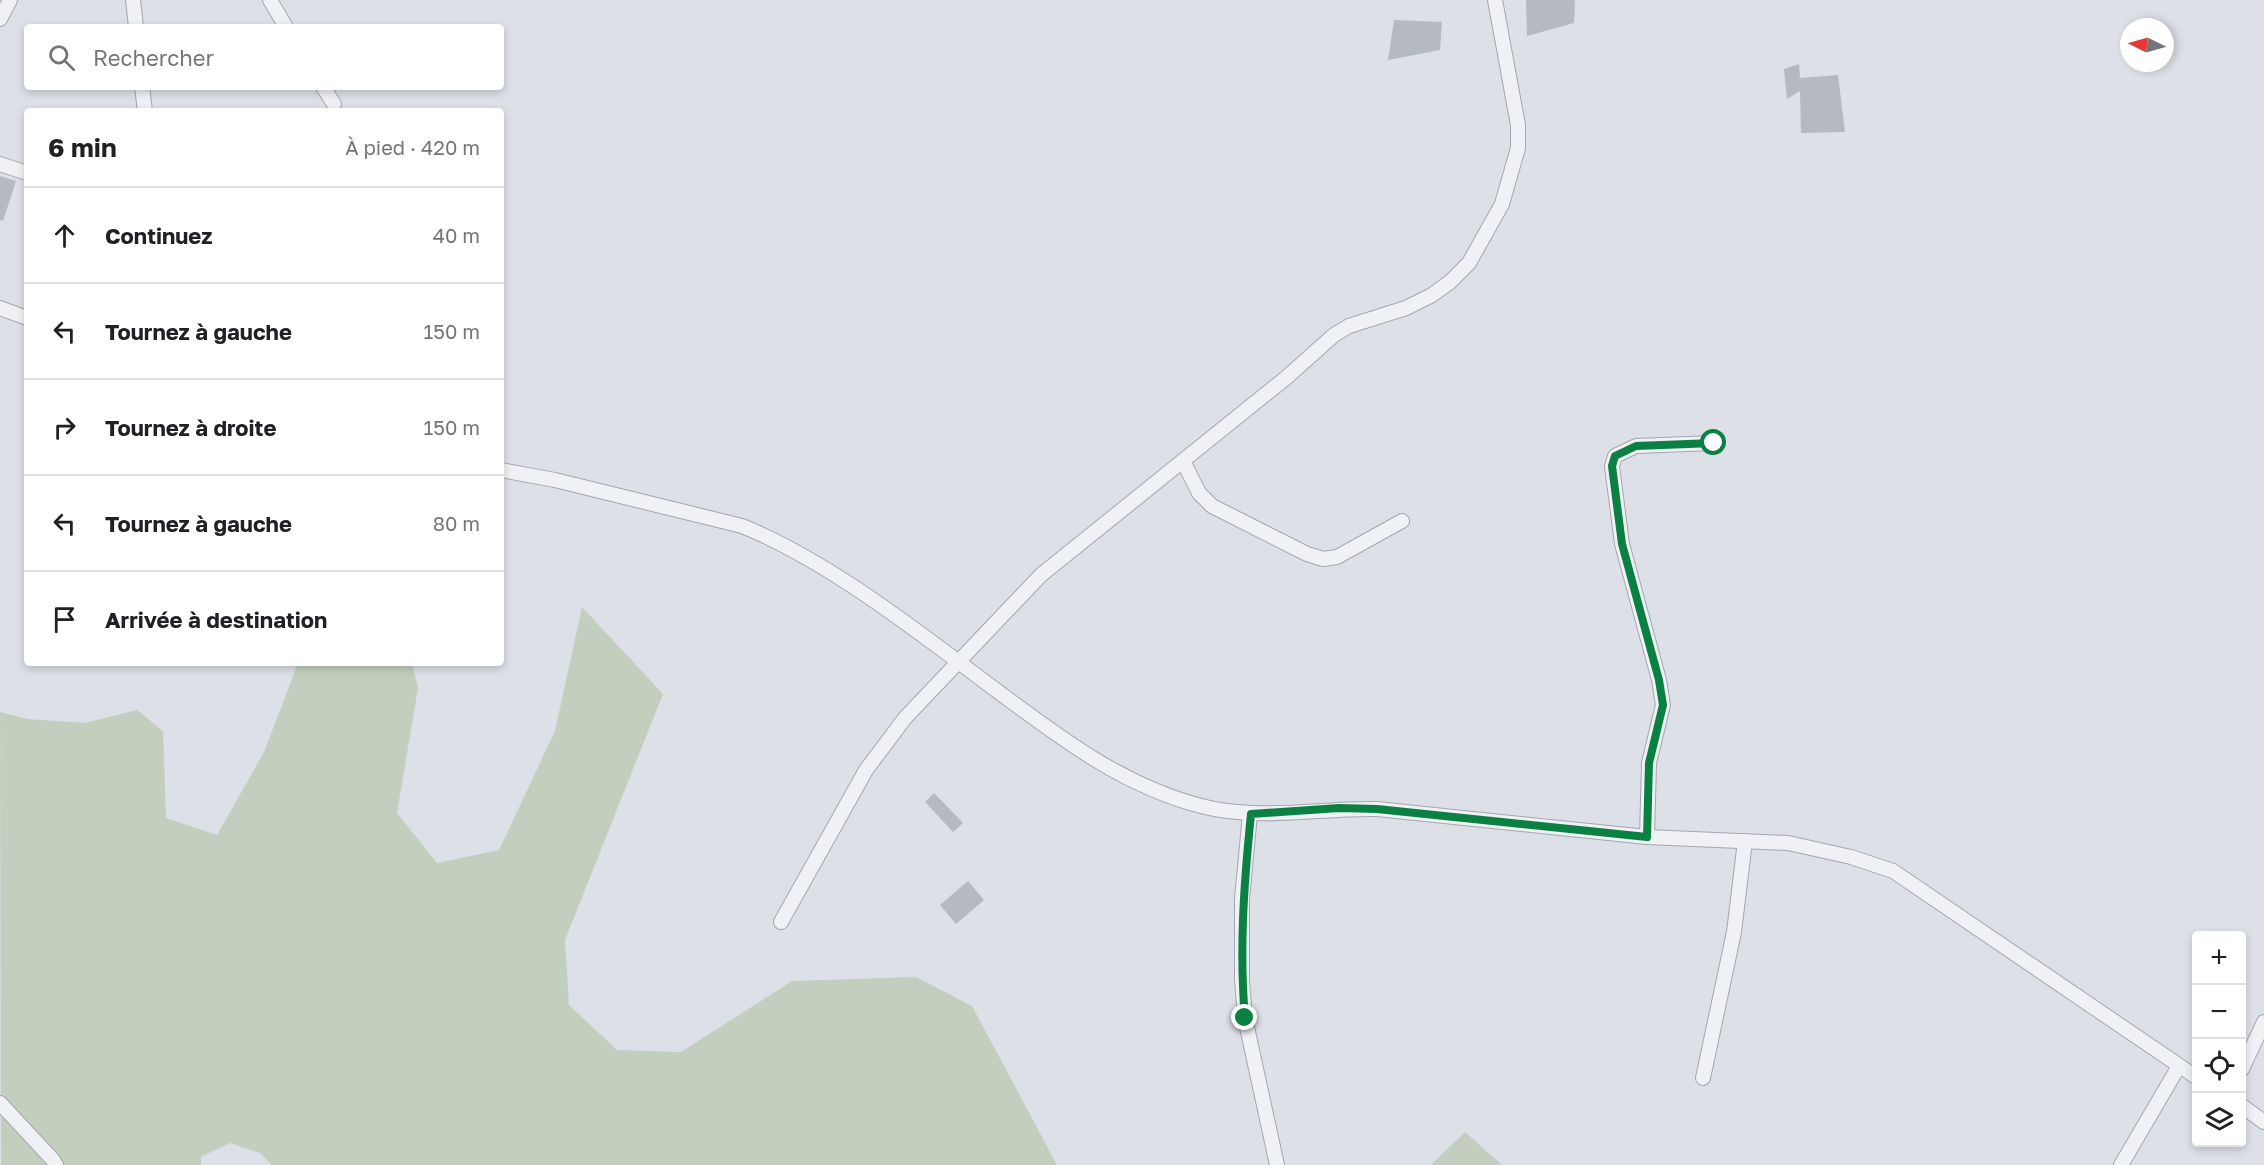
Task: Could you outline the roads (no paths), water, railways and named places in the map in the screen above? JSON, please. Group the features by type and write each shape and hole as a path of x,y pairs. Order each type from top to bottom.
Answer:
{"street":[{"path":"0,19 10,0"},
{"path":"133,0 136,24"},
{"path":"270,0 284,24"},
{"path":"781,922 866,770 905,718 1041,575 1287,377 1335,335 1349,326 1406,308 1432,295 1469,263 1502,204 1518,147 1518,125 1495,0"},
{"path":"142,90 144,108"},
{"path":"325,90 334,104"},
{"path":"0,164 24,171"},
{"path":"0,308 24,317"},
{"path":"1647,837 1649,763 1663,705 1659,680 1622,544 1612,466 1615,456 1636,446 1714,443"},
{"path":"1183,461 1199,494 1212,506 1307,554 1323,559 1337,557 1402,521"},
{"path":"504,471 555,480 742,526 766,536 858,591 1059,737 1112,771 1156,791 1202,806 1251,814 1339,808 1377,809 1647,837 1788,843 1851,857 1893,871 2192,1074"},
{"path":"1251,814 1242,899 1242,980 1245,1018 1277,1165"},
{"path":"1703,1078 1734,932 1745,841"},
{"path":"2246,1058 2264,1022"},
{"path":"2121,1165 2179,1066"},
{"path":"0,1103 56,1165"},
{"path":"2246,1109 2264,1122"}]}
